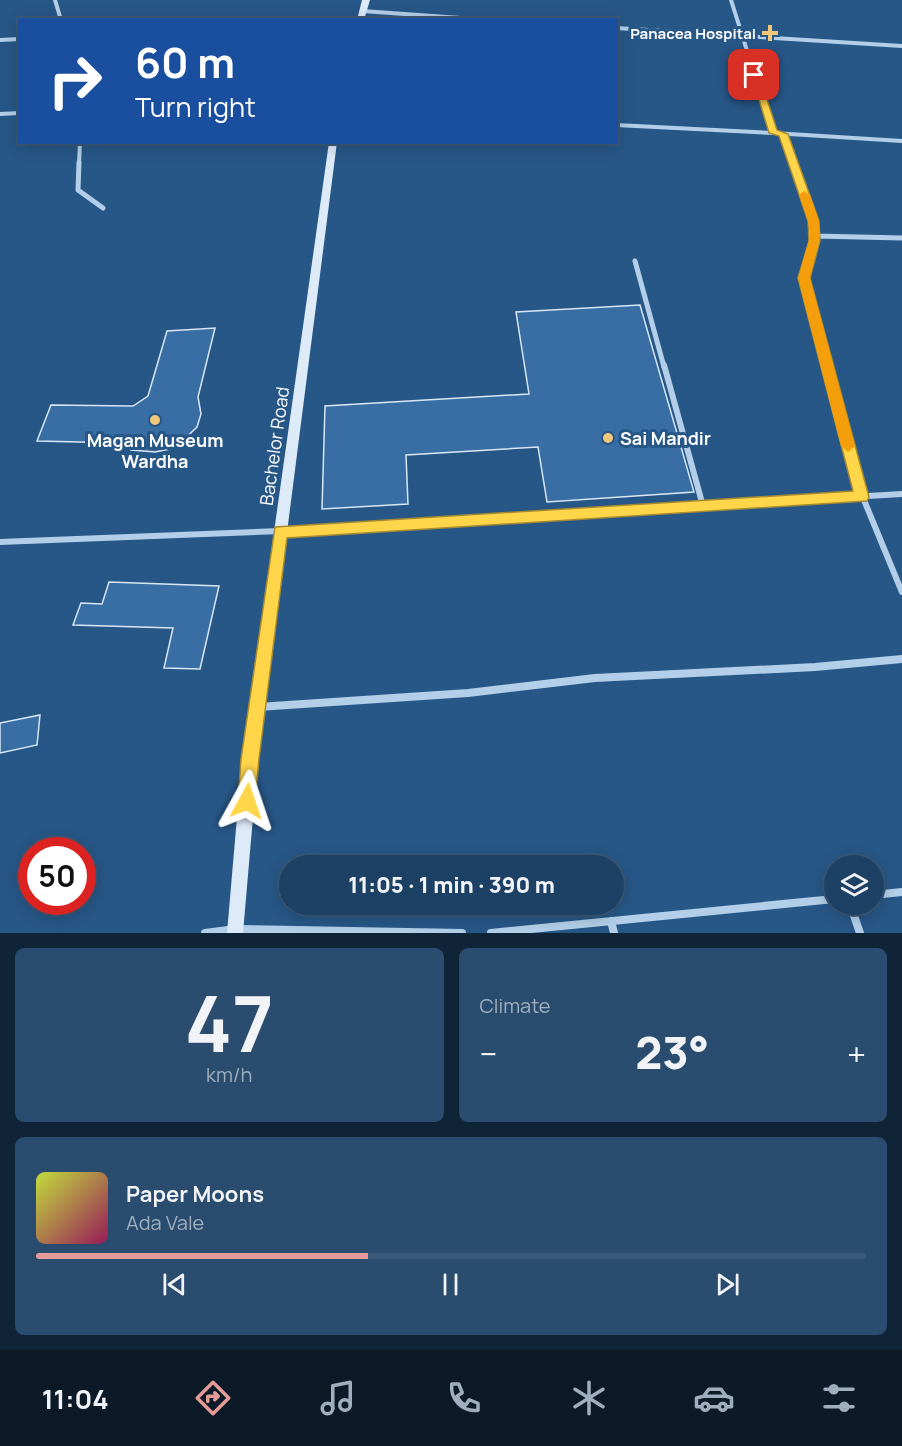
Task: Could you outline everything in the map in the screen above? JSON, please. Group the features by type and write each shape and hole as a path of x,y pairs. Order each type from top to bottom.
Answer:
{"main road":[{"path":"361,15 366,0"},
{"name":"Bachelor Road","path":"236,931 250,759 333,144"}],"street":[{"path":"55,0 60,18"},
{"path":"731,0 773,133"},
{"path":"361,15 438,18"},
{"path":"618,28 902,46"},
{"path":"0,40 18,39"},
{"path":"0,114 18,113"},
{"path":"618,125 902,141"},
{"path":"783,134 814,221 815,236 804,278 862,497 902,592"},
{"path":"80,144 78,190 103,208"},
{"path":"815,236 902,238"},
{"path":"635,261 703,506"},
{"path":"0,542 280,531 902,494"},
{"path":"257,707 468,693 595,678 815,667 902,659"},
{"path":"884,894 902,892"},
{"path":"491,933 824,900"},
{"path":"854,915 860,933"},
{"path":"611,921 614,933"},
{"path":"205,933 236,931 462,933"}],"building":[{"path":"640,305 694,492 547,502 538,447 406,455 408,504 322,509 325,406 529,394 516,312"},
{"path":"215,328 198,397 201,414 197,427 175,448 155,452 131,450 123,443 37,441 51,405 133,406 148,396 167,331"},
{"path":"109,582 219,586 200,669 164,668 173,628 73,625 81,603 102,604"},
{"path":"40,715 37,745 0,753 0,723"}],"slow traffic":[{"path":"804,195 814,221 815,236 804,278 848,446"}],"place":[{"name":"Panacea Hospital","path":"770,33"},
{"name":"Magan Museum Wardha","path":"155,420"},
{"name":"Sai Mandir","path":"608,438"}],"route":[{"path":"247,801 250,759 280,531 862,497 804,278 814,241 814,221 783,134 773,133 754,75"}]}
